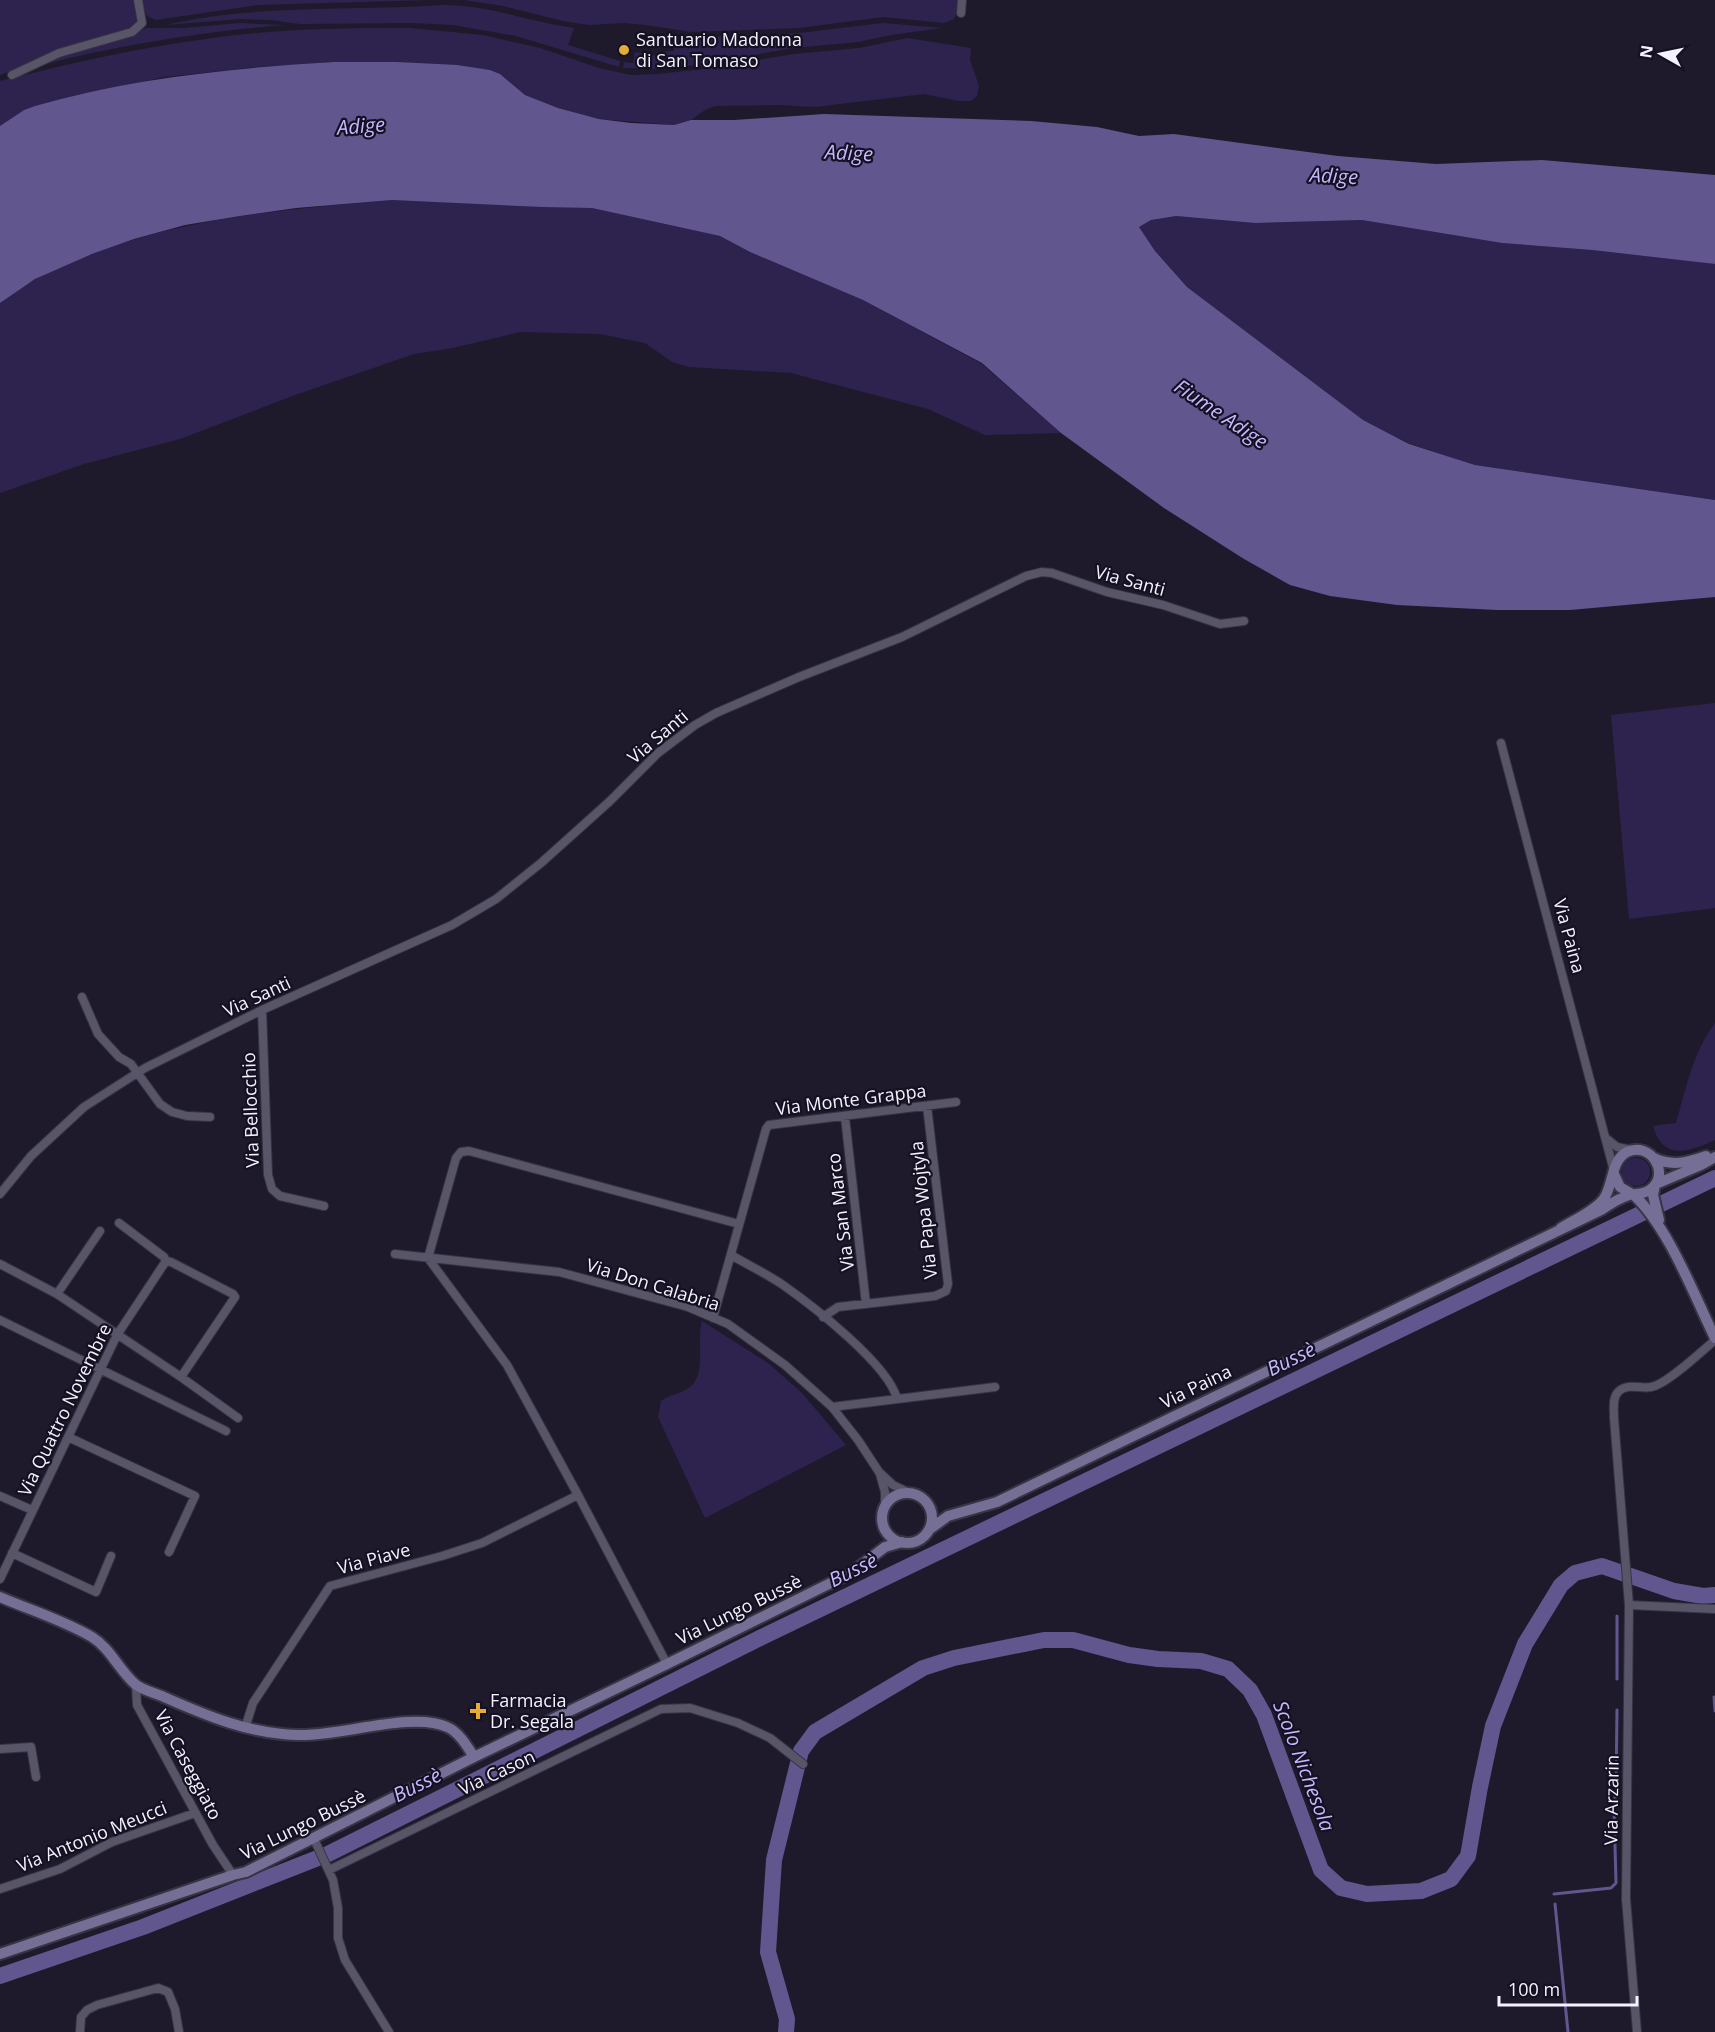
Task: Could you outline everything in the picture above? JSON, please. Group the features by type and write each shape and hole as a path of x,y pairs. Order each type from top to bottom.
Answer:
{"main road":[{"path":"1561,1228 1600,1202 1608,1192 1620,1157 1632,1150 1645,1151 1654,1158 1675,1164 1715,1155"},
{"path":"1561,1228 1645,1193 1701,1166 1715,1155"},
{"path":"1654,1158 1659,1171 1655,1188 1661,1229"},
{"path":"1614,1172 1620,1187 1634,1196 1661,1229 1715,1339"},
{"name":"Via Paina","path":"930,1529 942,1519 997,1502 1561,1228"},
{"path":"910,1493 924,1499 929,1505 932,1521 930,1529 918,1541 902,1542 891,1536 884,1526 885,1506 896,1496 910,1493"},
{"name":"Via Paina","path":"929,1505 941,1509 973,1509"},
{"name":"Via Lungo Bussè","path":"864,1563 880,1540 884,1526"},
{"name":"Via Lungo Bussè","path":"0,1954 246,1872 474,1757 667,1665 851,1573 885,1547 902,1542"},
{"name":"Via Caseggiato","path":"0,1597 94,1638 109,1652 136,1685"},
{"path":"136,1685 218,1720 245,1728 299,1735 411,1721 430,1722 448,1727 460,1737 474,1757"}],"street":[{"path":"12,75 59,53 132,32 140,26 143,20 138,0"},
{"path":"961,13 962,0"},
{"name":"Via Santi","path":"0,1194 31,1156 84,1107 145,1068 262,1010 452,925 496,899 610,801 658,753 695,724 716,713 798,677 902,637 1026,576 1042,572 1052,573 1107,592 1163,605 1220,624 1244,621"},
{"name":"Via Paina","path":"1500,743 1614,1172"},
{"path":"82,997 98,1034 118,1057 131,1064 153,1097 172,1112 210,1118"},
{"name":"Via Bellocchio","path":"262,1010 268,1175 272,1189 280,1196 324,1206"},
{"name":"Via Monte Grappa","path":"713,1318 769,1125 956,1102"},
{"name":"Via Papa Wojtyla","path":"823,1317 838,1307 935,1296 946,1291 948,1284 927,1106"},
{"name":"Via San Marco","path":"845,1117 867,1304"},
{"path":"1606,1138 1617,1147 1632,1150"},
{"path":"667,1665 507,1365 428,1258 456,1158 461,1152 470,1151 739,1224"},
{"path":"119,1223 164,1257 166,1261 233,1294 234,1300 181,1377"},
{"path":"57,1294 100,1231"},
{"name":"Via Don Calabria","path":"394,1254 558,1272 688,1307 728,1324 785,1365 832,1407 879,1472 893,1485 910,1493"},
{"path":"730,1256 783,1285 850,1339 893,1387 897,1399"},
{"name":"Via Quattro Novembre","path":"0,1579 117,1335 166,1261"},
{"path":"0,1264 57,1294 238,1418"},
{"path":"0,1320 226,1431"},
{"name":"Via Arzarin","path":"1636,2032 1626,1899 1629,1605 1614,1402 1617,1393 1628,1387 1653,1388 1674,1374 1715,1339"},
{"path":"832,1407 995,1388"},
{"path":"68,1437 195,1496 169,1552"},
{"name":"Via Don Calabria","path":"879,1472 885,1492 885,1506"},
{"path":"0,1496 32,1510"},
{"name":"Via Piave","path":"245,1728 253,1703 330,1586 482,1543 578,1496"},
{"path":"12,1553 96,1592 111,1556"},
{"path":"1629,1605 1715,1609"},
{"name":"Via Caseggiato","path":"136,1685 137,1705 195,1813 232,1875"},
{"name":"Via Cason","path":"329,1870 661,1709 690,1708 738,1723 770,1738 803,1764"},
{"path":"0,1749 32,1747 36,1777"},
{"name":"Via Antonio Meucci","path":"0,1889 60,1869 112,1842 195,1813"},
{"path":"314,1839 329,1870 337,1900 338,1938 345,1959 389,2032"},
{"path":"80,2032 81,2017 87,2010 97,2005 158,1988 168,1992 175,2009 179,2032"}],"shaded area":[{"path":"0,0 136,0 138,22 134,28 0,75"},
{"path":"141,0 429,0 258,5 156,20 147,16"},
{"path":"464,0 960,0 954,19 944,23 883,17 799,28 692,32 625,23 589,25"},
{"path":"444,5 477,8 574,28 568,45 620,61 619,67 516,36 453,25 300,24 240,19 165,25 200,18 269,11"},
{"path":"240,23 284,25 160,40 38,66 60,55 147,28 184,28"},
{"path":"883,23 942,28 858,42 793,48 703,64 657,69 623,68 624,62 633,63 635,52 658,56 659,52 674,51 675,41 692,38 799,33"},
{"path":"362,28 410,28 483,35 540,48 599,68 631,75 704,69 794,54 859,48 907,38 971,48 970,60 979,86 977,96 971,101 924,94 815,107 715,106 691,120 674,125 599,119 558,108 525,95 500,74 490,70 397,62 334,62 164,77 35,106 24,110 0,126 0,81 102,57 226,36"},
{"path":"392,200 592,208 720,236 750,252 863,300 982,364 1061,433 985,435 928,409 791,373 689,367 672,362 645,343 600,334 520,332 453,348 414,354 295,395 180,439 84,464 0,493 0,303 39,277 110,247 149,235 189,225 269,212"},
{"path":"1176,216 1255,223 1362,220 1502,243 1592,250 1715,264 1715,500 1475,465 1410,444 1363,420 1187,287 1155,251 1139,227 1151,220"},
{"path":"1715,703 1715,908 1629,919 1611,715"},
{"path":"1715,1023 1715,1140 1687,1150 1670,1149 1663,1145 1657,1137 1653,1126 1676,1123 1696,1058"},
{"path":"1636,1158 1646,1162 1650,1172 1646,1182 1636,1186 1626,1182 1622,1172 1626,1162"},
{"path":"702,1321 768,1363 802,1393 846,1445 705,1518 658,1417 661,1401 687,1389 697,1376"}],"water":[{"path":"334,62 457,65 490,70 500,74 525,95 558,108 599,119 631,123 674,125 691,120 734,120 824,114 1031,121 1097,127 1139,136 1174,134 1338,156 1436,164 1542,160 1715,175 1715,264 1592,250 1502,243 1362,220 1255,223 1176,216 1151,220 1139,227 1155,251 1187,287 1363,420 1409,444 1475,465 1715,500 1715,597 1570,610 1497,610 1397,605 1330,596 1290,585 1244,559 1164,508 1061,433 982,363 863,300 750,252 720,236 592,208 392,200 296,208 240,216 185,225 134,239 92,254 35,279 0,303 0,126 24,110 35,106 108,88 221,71"}],"waterway":[{"name":"Bussè","path":"0,1976 143,1927 328,1854 762,1637 1715,1178"},
{"name":"Scolo Nichesola","path":"786,2032 787,2019 768,1952 774,1860 801,1751 815,1732 923,1668 954,1658 1044,1640 1073,1640 1129,1655 1201,1661 1228,1669 1250,1690 1264,1715 1321,1870 1341,1888 1367,1894 1421,1891 1451,1879 1468,1856 1493,1726 1525,1644 1561,1585 1575,1573 1602,1566 1674,1591 1703,1596 1715,1595"},
{"path":"1617,1616 1617,1679"},
{"path":"1714,1697 1715,1711"},
{"path":"1554,1894 1611,1888 1616,1883 1614,1809 1617,1710"},
{"path":"1555,1904 1568,2032"}],"place":[{"name":"Santuario Madonna di San Tomaso","path":"624,50"},
{"name":"Farmacia Dr. Segala","path":"478,1711"}],"water label":[{"name":"Adige","path":"361,126"},
{"name":"Adige","path":"849,153"},
{"name":"Adige","path":"1334,176"},
{"name":"Fiume Adige","path":"1221,414"}]}
